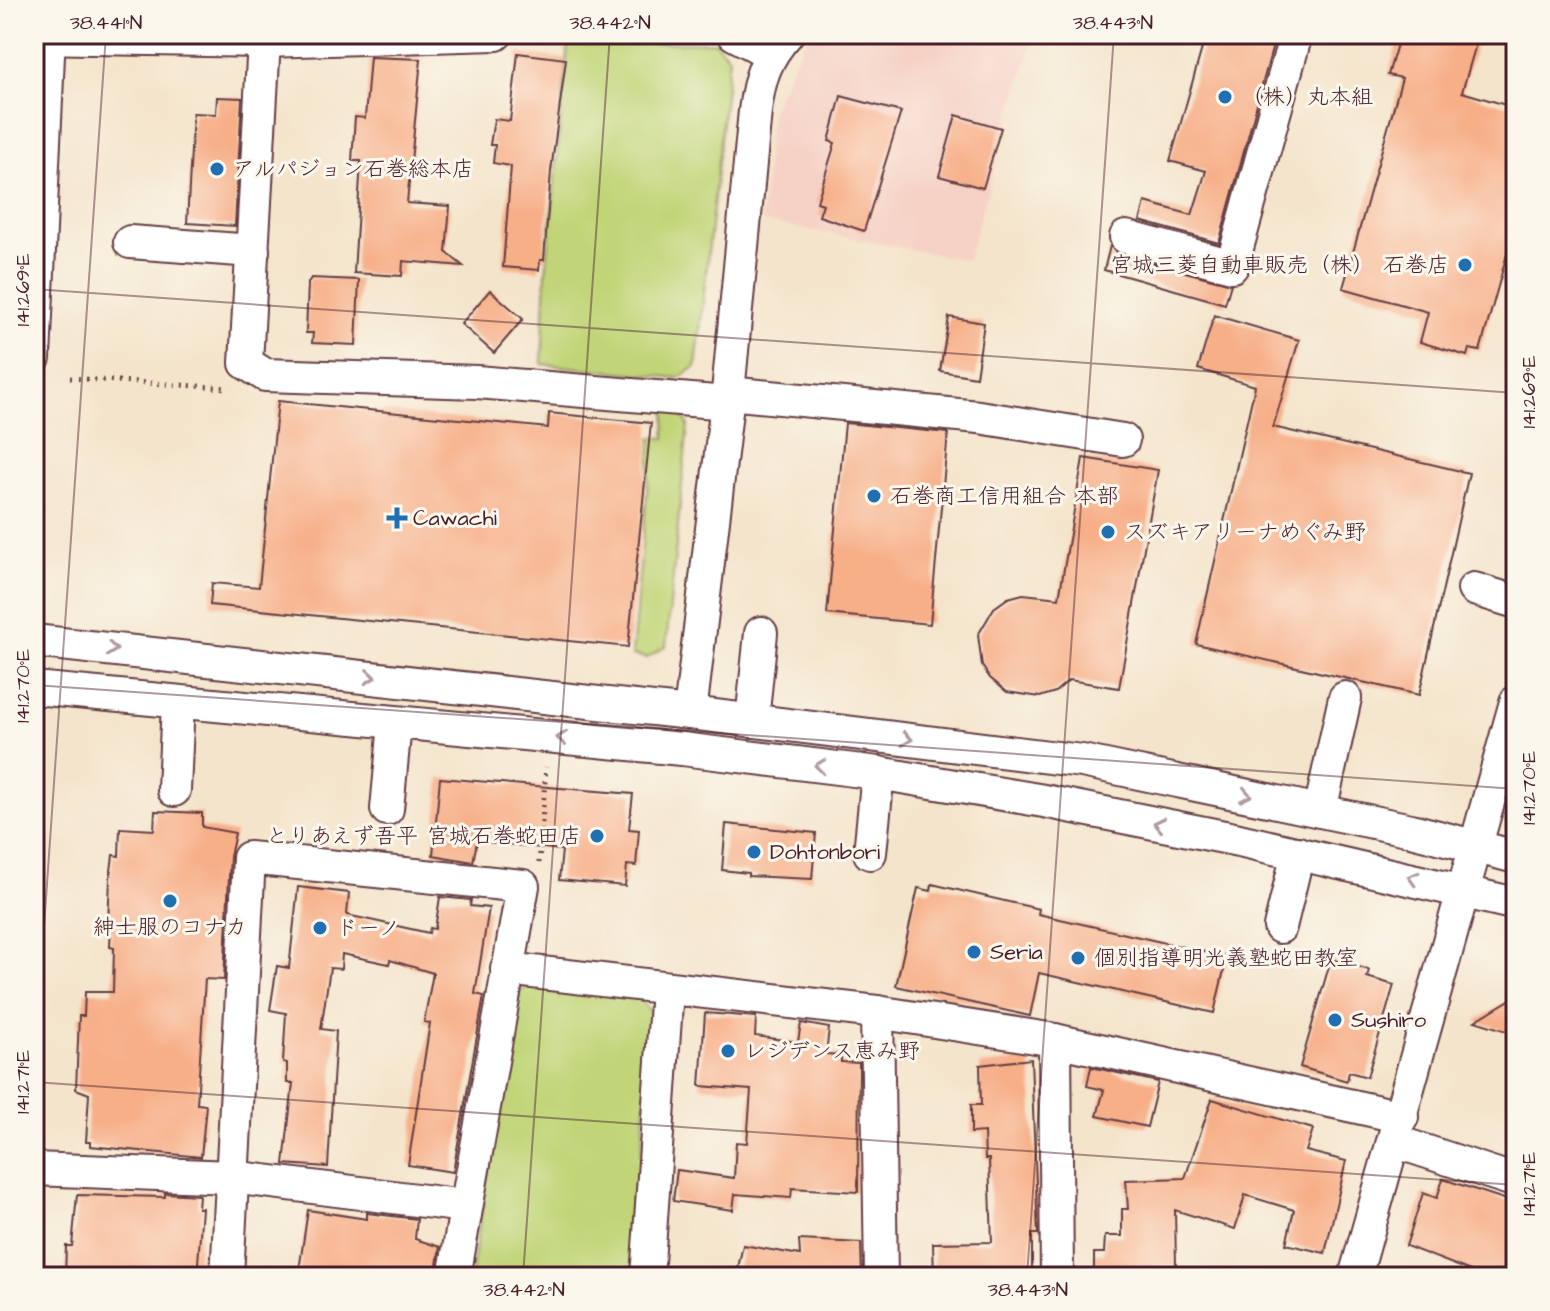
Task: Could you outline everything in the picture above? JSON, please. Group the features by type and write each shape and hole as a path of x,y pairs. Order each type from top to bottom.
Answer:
{"street":[{"path":"34,358 44,36 264,41 496,34"},
{"path":"690,713 727,398 759,77 779,43 734,34"},
{"path":"1126,237 1232,266 1296,34"},
{"path":"264,41 246,363 265,375 477,382 979,417 1123,440"},
{"path":"130,242 253,251"},
{"path":"1474,589 1516,602"},
{"path":"752,721 761,633"},
{"path":"34,641 690,713 1082,761 1320,811 1516,857"},
{"path":"34,688 682,749 878,773 1044,801 1298,853 1516,904"},
{"path":"1320,811 1345,698"},
{"path":"174,790 178,702"},
{"path":"1355,1277 1516,702"},
{"path":"387,809 395,724"},
{"path":"870,853 878,773"},
{"path":"1280,927 1298,853"},
{"path":"227,1277 249,858 523,886 454,1277"},
{"path":"507,969 877,1012 1055,1040 1398,1129 1516,1181"},
{"path":"647,1277 667,989"},
{"path":"877,1012 881,1277"},
{"path":"1055,1040 1057,1277"},
{"path":"34,1169 231,1177 465,1206"}],"path":[{"path":"70,378 240,388"},
{"path":"523,886 539,867 546,767"}],"shaded area":[{"path":"811,34 1035,34 967,260 761,221 771,110 803,43"}],"green space":[{"path":"715,42 729,57 696,367 678,378 542,364 546,273 568,45"},
{"path":"666,406 677,408 688,424 666,646 647,658 632,655 652,437 665,438"},
{"path":"530,984 634,993 652,1013 632,1277 471,1277 516,996"}],"building":[{"name":"（株）丸本組","path":"1206,34 1276,34 1219,243 1140,221 1145,202 1192,215 1206,171 1170,161"},
{"path":"1400,34 1479,34 1462,92 1516,108 1516,222 1480,351 1469,349 1467,356 1420,342 1428,312 1343,288 1402,78 1388,75"},
{"path":"518,53 566,59 551,171 544,260 540,260 539,270 503,267 511,166 493,163 495,145 490,145 494,119 510,121"},
{"path":"370,57 421,59 407,203 450,206 446,252 463,266 403,261 402,276 354,273 361,161 352,161 355,117 365,118"},
{"path":"841,96 901,112 864,231 819,216 823,204 817,202 835,143 829,141"},
{"name":"アルパジョン石巻総本店","path":"217,97 242,98 235,226 187,223 193,113 216,114"},
{"path":"956,115 1001,128 983,188 939,176"},
{"path":"1110,246 1121,255 1231,284 1225,304 1104,270"},
{"path":"311,278 359,280 356,345 312,343 313,333 306,333 308,283"},
{"path":"490,290 523,319 494,353 461,324"},
{"path":"1214,315 1299,340 1273,427 1469,473 1419,695 1196,644 1255,386 1198,369"},
{"path":"949,317 984,323 976,377 940,371"},
{"path":"278,401 548,428 549,413 651,423 628,647 210,605 212,583 259,587"},
{"path":"845,423 948,433 930,624 827,614"},
{"name":"スズキアリーナめぐみ野","path":"1083,458 1158,470 1119,688 1069,680 1055,692 1040,697 1007,692 990,678 982,666 978,635 994,608 1008,598 1023,594 1059,598"},
{"path":"440,778 633,794 629,829 639,830 636,866 627,865 625,886 559,880 562,850 477,841 473,862 433,855"},
{"path":"155,811 202,813 202,827 235,833 230,857 224,980 205,979 197,1104 206,1105 201,1157 90,1146 90,1142 86,1142 89,1094 76,1089 79,1016 84,1016 85,992 113,992 114,948 110,947 111,924 108,923 113,855 119,856 120,828 154,830"},
{"path":"726,824 816,833 812,879 748,876 748,873 722,870"},
{"path":"932,884 1039,909 1038,914 1227,957 1214,1013 1039,973 1030,1016 896,986 918,888 931,891"},
{"path":"298,887 349,893 347,915 429,933 430,928 435,929 440,897 471,900 470,906 489,908 475,994 484,996 453,1172 408,1165 430,1023 424,1022 433,973 390,960 389,964 342,954 341,969 330,968 321,1029 336,1031 328,1167 284,1164 293,1083 287,1083 287,1063 283,1062 286,1013 270,1010 277,966 289,968"},
{"path":"1331,959 1369,970 1367,977 1394,985 1367,1077 1349,1072 1347,1081 1300,1067"},
{"path":"1516,996 1516,1034 1475,1021"},
{"path":"705,1013 756,1017 755,1036 798,1042 801,1023 829,1028 826,1054 841,1055 841,1062 859,1063 858,1192 792,1188 791,1198 735,1194 733,1210 673,1201 677,1170 734,1178 736,1142 747,1143 751,1090 700,1086"},
{"path":"1031,1059 1038,1234 1032,1234 1032,1269 1024,1269 1024,1277 934,1277 933,1243 992,1242 989,1159 985,1159 984,1132 971,1133 971,1105 981,1105 980,1065"},
{"path":"1091,1067 1158,1082 1147,1127 1097,1116 1104,1090 1087,1086"},
{"path":"1212,1099 1313,1129 1306,1151 1346,1161 1325,1253 1286,1244 1294,1210 1245,1195 1235,1229 1175,1210 1176,1266 1160,1266 1160,1276 1094,1277 1094,1253 1104,1253 1105,1236 1122,1236 1122,1209 1128,1209 1126,1180 1185,1178"},
{"path":"1443,1179 1516,1203 1516,1277 1486,1277 1406,1246 1423,1193 1437,1198"},
{"path":"165,1193 199,1195 198,1208 202,1208 197,1277 65,1277 66,1246 72,1246 77,1195 165,1197"},
{"path":"308,1210 367,1219 367,1213 417,1219 415,1239 440,1247 435,1277 298,1277"},
{"path":"799,1240 861,1243 862,1277 736,1277 743,1245 800,1255"}],"place":[{"name":"（株）丸本組","path":"1225,97"},
{"name":"アルパジョン石巻総本店","path":"217,169"},
{"name":"宮城三菱自動車販売（株） 石巻店","path":"1465,265"},
{"name":"石巻商工信用組合 本部","path":"874,496"},
{"name":"Cawachi","path":"397,518"},
{"name":"スズキアリーナめぐみ野","path":"1108,532"},
{"name":"とりあえず吾平 宮城石巻蛇田店","path":"597,836"},
{"name":"Dohtonbori","path":"754,852"},
{"name":"紳士服のコナカ","path":"170,901"},
{"name":"ドーノ","path":"320,928"},
{"name":"Seria","path":"974,952"},
{"name":"個別指導明光義塾蛇田教室","path":"1078,958"},
{"name":"Sushiro","path":"1335,1020"},
{"name":"レジデンス恵み野","path":"728,1051"}]}
